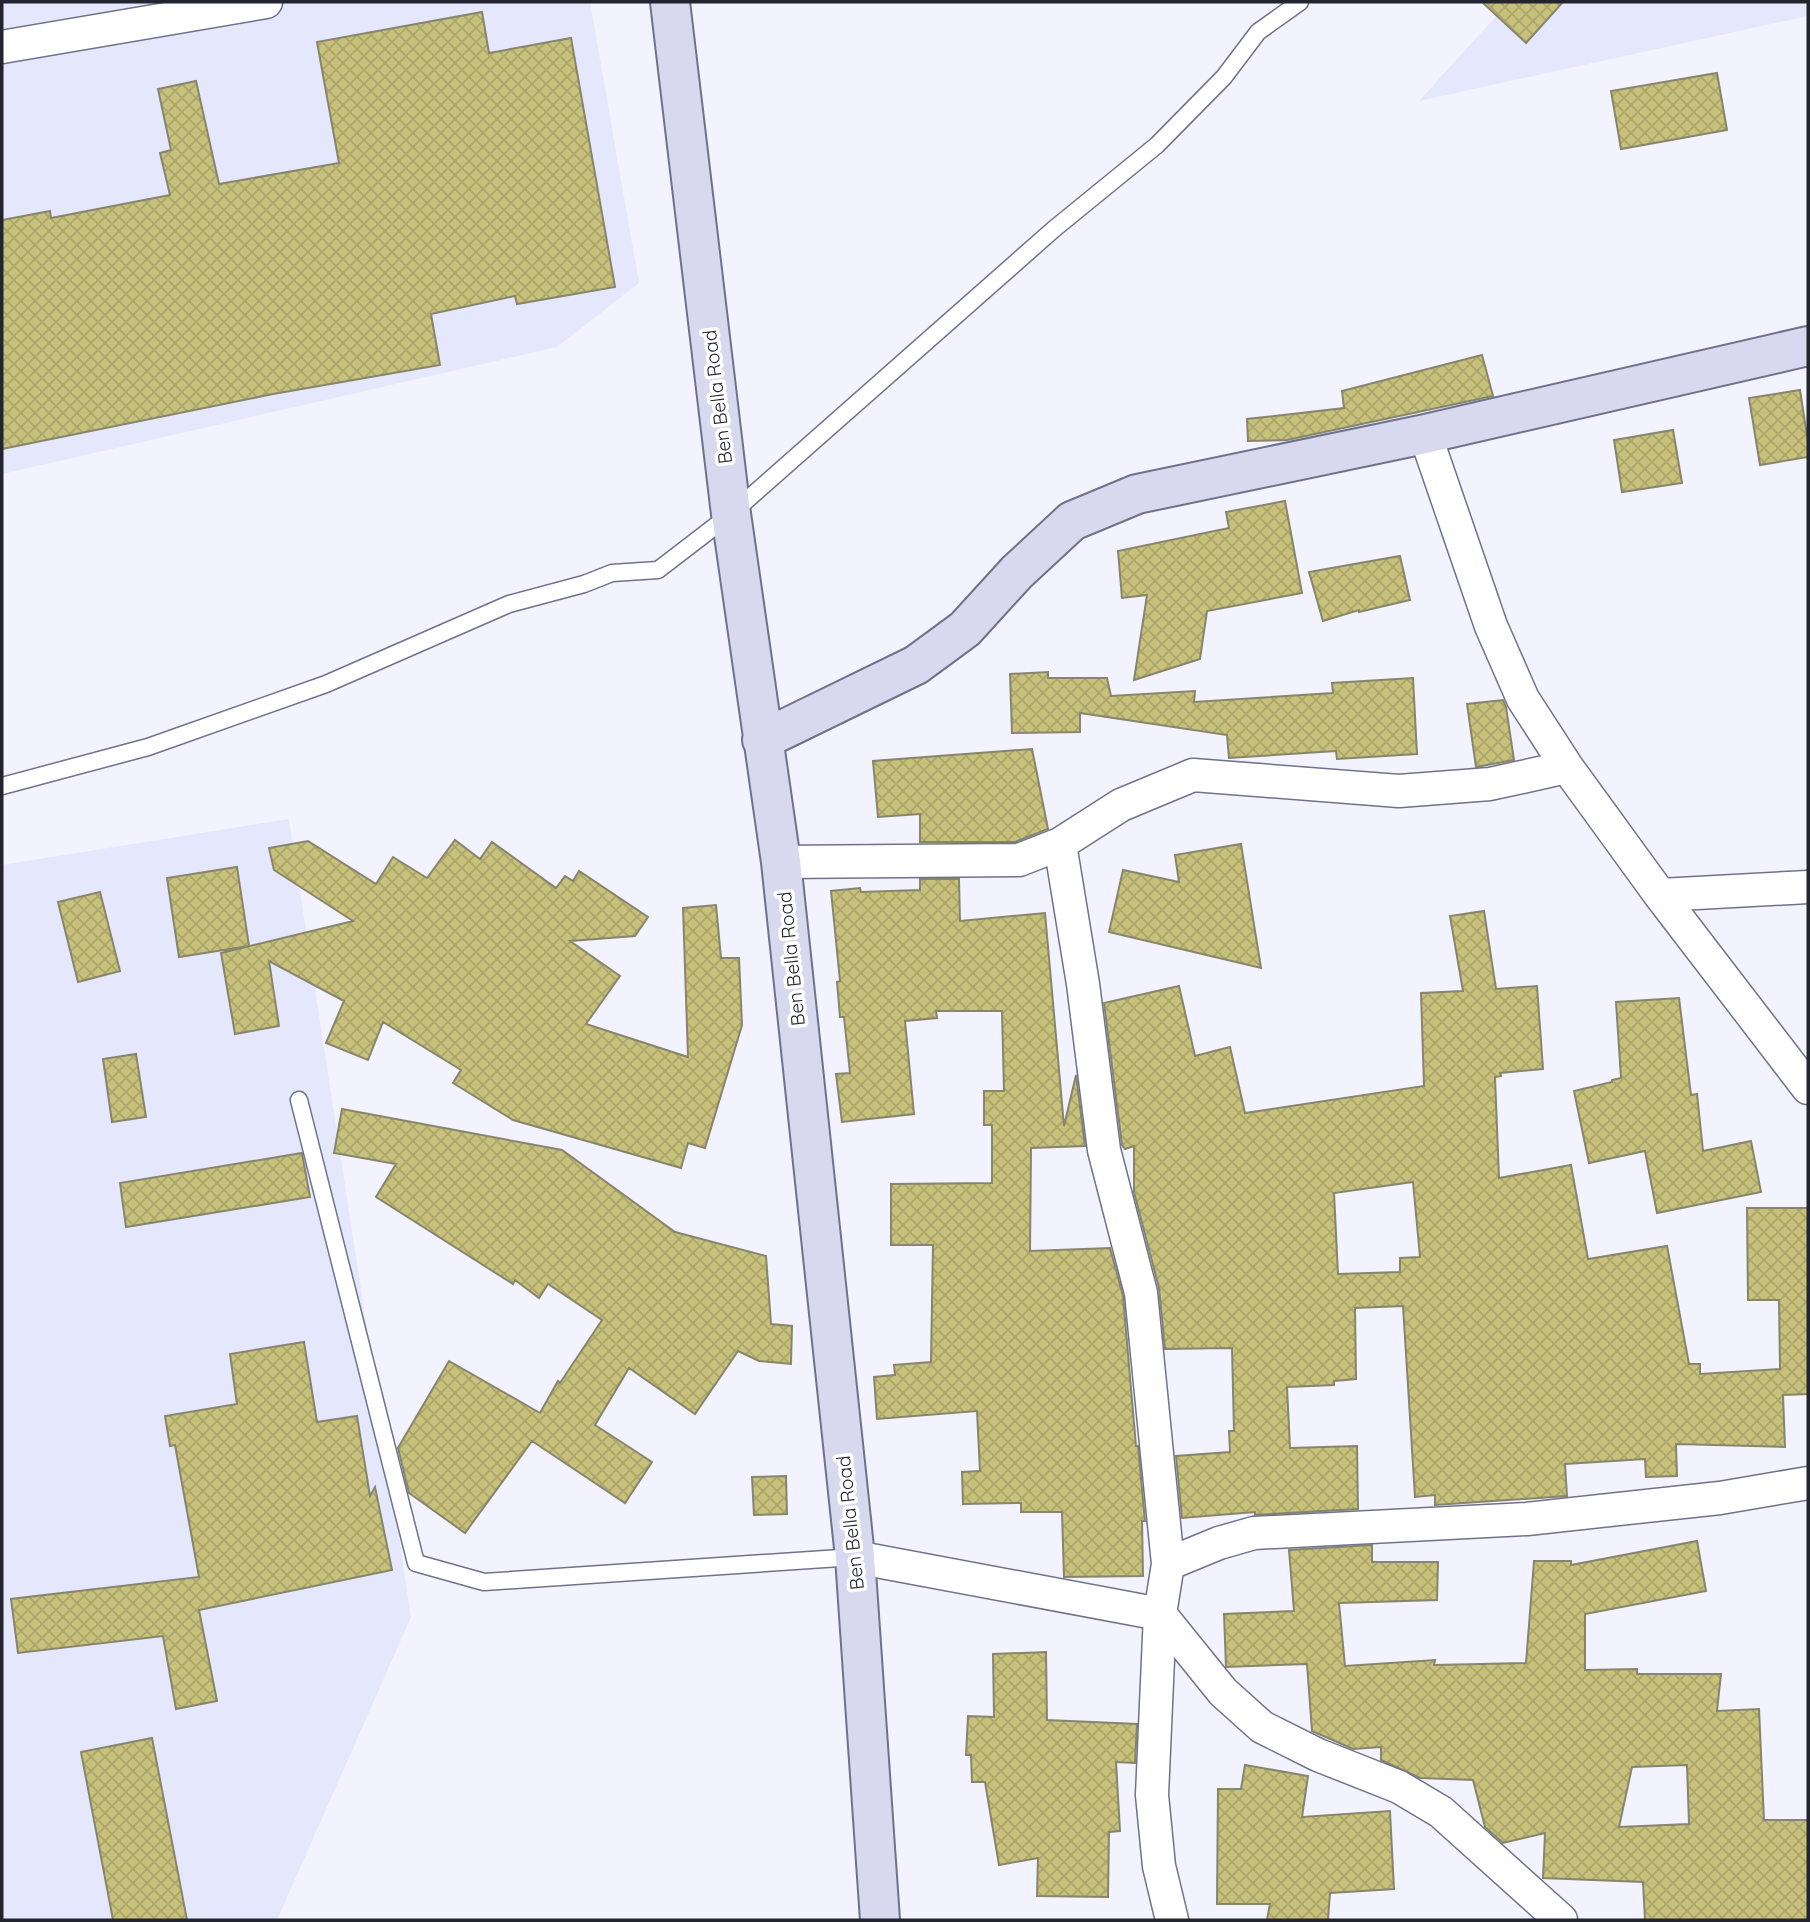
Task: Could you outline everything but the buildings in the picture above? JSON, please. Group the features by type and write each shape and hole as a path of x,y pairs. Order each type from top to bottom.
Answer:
{"main road":[{"name":"Ben Bella Road","path":"670,2 731,514 781,862 855,1557 880,1920"},
{"path":"762,740 916,665 965,629 1017,572 1072,521 1137,494 1425,434 1808,346"}],"street":[{"path":"2,47 266,2"},
{"path":"1425,434 1491,626 1523,699 1567,767 1660,895 1808,1088"},
{"path":"781,862 1019,860 1060,844 1121,805 1193,775 1399,790 1490,784 1567,767"},
{"path":"1060,844 1083,984 1104,1150 1141,1293 1168,1564 1160,1614 1152,1795 1159,1866 1172,1920"},
{"path":"1660,895 1808,887"},
{"path":"1168,1564 1219,1543 1254,1533 1527,1519 1720,1499 1808,1483"},
{"path":"855,1557 1160,1614 1223,1692 1262,1727 1318,1755 1399,1787 1441,1812 1561,1920"}],"lane":[{"path":"2,786 148,747 313,688 509,604 584,584 612,573 659,570 731,514 1054,229 1157,145 1224,77 1258,32 1300,2"},
{"path":"299,1100 416,1563 484,1582 855,1557"}],"shaded area":[{"path":"2,2 590,2 639,283 557,347 2,474"},
{"path":"1509,2 1808,2 1808,16 1419,101"},
{"path":"289,819 411,1617 277,1920 2,1920 2,865"}]}
